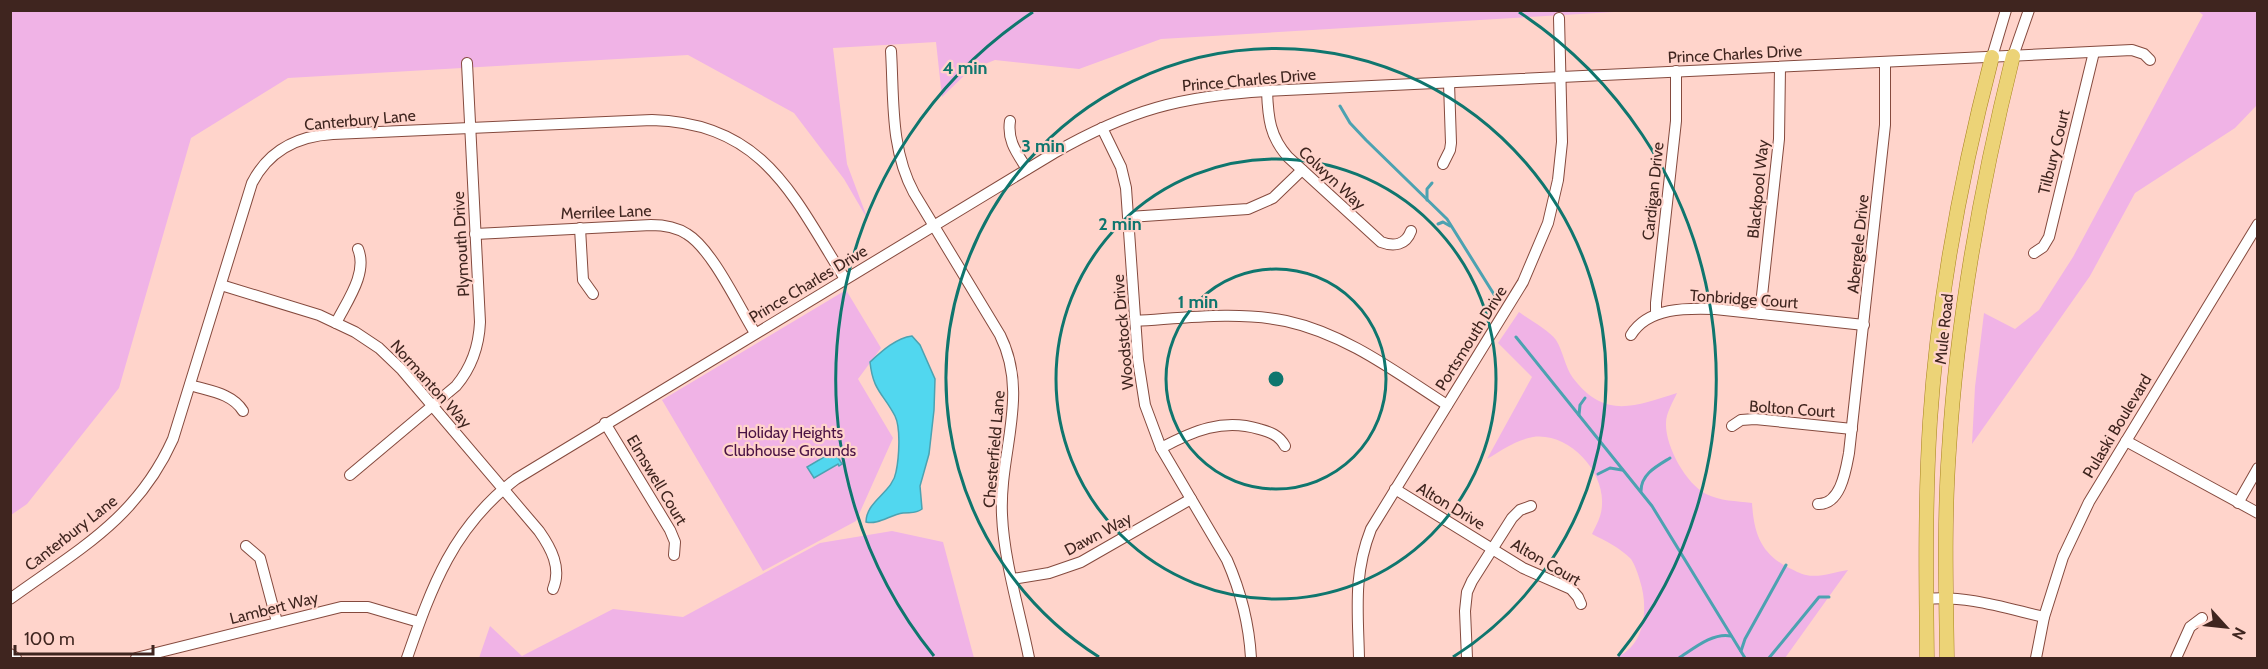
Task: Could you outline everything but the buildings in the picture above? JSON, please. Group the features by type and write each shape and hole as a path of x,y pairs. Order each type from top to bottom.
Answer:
{"main road":[{"name":"Mule Road","path":"1947,658 1946,518 1949,448 1966,282 1986,174 2013,56"},
{"name":"Mule Road","path":"1927,658 1926,528 1930,422 1943,304 1962,188 1992,57"}],"street":[{"name":"Mule Road","path":"1992,57 2006,10"},
{"name":"Mule Road","path":"2013,56 2029,10"},
{"name":"Portsmouth Drive","path":"1359,658 1360,563 1371,529 1523,282 1548,223 1561,160 1562,78 1559,18"},
{"name":"Prince Charles Drive","path":"407,658 434,583 457,540 503,489 537,464 1027,169 1102,128 1131,115 1171,103 1223,94 2132,50 2144,54 2150,60"},
{"name":"Chesterfield Lane","path":"891,51 898,152 910,185 1000,335 1009,354 1015,396 1003,485 1002,513 1029,658"},
{"name":"Tilbury Court","path":"2034,253 2043,247 2049,237 2094,52"},
{"name":"Plymouth Drive","path":"350,476 463,378 473,360 480,322 467,63"},
{"name":"Abergele Drive","path":"1818,504 1828,503 1833,499 1841,484 1848,459 1885,125 1885,63"},
{"name":"Blackpool Way","path":"1760,314 1779,139 1780,66"},
{"name":"Cardigan Drive","path":"1656,314 1676,122 1676,71"},
{"path":"1443,164 1450,150 1449,83"},
{"name":"Colwyn Way","path":"1267,92 1268,118 1273,136 1282,150 1302,170 1381,242 1388,245 1402,243 1406,241 1411,231"},
{"name":"Canterbury Lane","path":"10,599 114,523 155,475 170,446 190,386 252,183 263,164 279,150 296,141 322,135 470,128 652,120 689,123 712,130 742,145 778,176 845,279"},
{"path":"1010,121 1009,131 1012,144 1027,169"},
{"name":"Woodstock Drive","path":"1102,128 1124,177 1141,386 1148,416 1161,448 1227,560 1234,576 1245,609 1251,658"},
{"path":"1129,217 1239,210 1257,206 1273,198 1302,170"},
{"name":"Pulaski Boulevard","path":"2036,658 2044,617 2063,556 2089,502 2258,224"},
{"name":"Merrilee Lane","path":"475,234 658,225 674,228 688,234 700,244 755,333"},
{"path":"580,228 583,280 593,294"},
{"path":"336,323 361,272 362,261 358,249"},
{"name":"Normanton Way","path":"220,285 307,311 336,323 364,338 387,355 539,531 551,552 557,577 553,589"},
{"name":"Tonbridge Court","path":"1656,314 1694,309 1864,325"},
{"path":"1631,335 1638,324 1656,314"},
{"path":"1136,321 1230,316 1272,319 1299,325 1327,334 1357,348 1447,405"},
{"path":"190,386 228,397 243,411"},
{"name":"Bolton Court","path":"1732,426 1742,420 1755,419 1852,429"},
{"name":"Elmswell Court","path":"605,423 670,530 675,542 674,555"},
{"path":"1161,448 1203,428 1230,424 1270,432 1281,439 1285,446"},
{"path":"2126,441 2258,513"},
{"path":"2238,503 2258,468"},
{"name":"Alton Drive","path":"1395,489 1493,548"},
{"name":"Dawn Way","path":"1013,579 1049,573 1081,562 1191,499"},
{"path":"1467,658 1465,598 1472,581 1516,513 1531,506"},
{"path":"246,546 260,558 277,622"},
{"name":"Alton Court","path":"1493,548 1523,568 1571,589 1581,604"},
{"path":"1926,599 1947,597 1968,600 2044,617"},
{"name":"Lambert Way","path":"136,658 333,608 359,606 378,609 420,622"},
{"path":"2176,658 2190,627 2202,618"},
{"path":"10,654 16,658"}],"green space":[{"path":"11,11 1631,11 1161,39 1079,69 995,60 970,70 942,97 936,42 833,48 847,164 868,220 844,179 794,113 688,55 288,78 191,138 119,388 27,504 11,515"},
{"path":"2198,11 2257,11 2257,105 2235,128 2135,193 2090,276 1972,444 1975,387 1984,313 2015,329 2039,310 2073,257 2203,15"},
{"name":"Holiday Heights Clubhouse Grounds","path":"846,290 881,348 858,379 893,438 856,521 763,571 662,400"},
{"path":"1519,312 1553,336 1573,378 1597,400 1609,405 1634,405 1677,393 1668,411 1666,423 1669,442 1678,463 1691,482 1706,494 1722,499 1752,503 1757,533 1771,556 1799,573 1811,576 1848,570 1785,658 1613,658 1624,653 1638,637 1644,615 1644,603 1643,592 1631,559 1618,548 1592,534 1600,516 1602,504 1597,478 1581,456 1571,447 1546,437 1521,440 1487,459 1532,377 1498,343"},
{"path":"892,531 943,542 974,658 479,658 490,626 522,656 613,609 683,617 820,543"}],"water":[{"path":"912,336 920,345 935,379 929,454 920,486 922,509 871,523 866,522 870,508 894,479 899,443 897,421 876,386 870,362 895,342"},
{"path":"833,449 842,464 814,478 807,467 831,453"}],"waterway":[{"path":"1340,106 1350,123 1366,140 1447,219 1495,296"},
{"path":"1427,200 1427,189 1432,183"},
{"path":"1438,224 1443,222 1450,226"},
{"path":"1516,337 1652,506 1745,658"},
{"path":"1579,415 1580,405 1585,398"},
{"path":"1641,491 1647,475 1670,458"},
{"path":"1598,474 1610,468 1622,470"},
{"path":"1741,651 1745,639 1786,565"},
{"path":"1769,658 1819,597 1829,597"},
{"path":"1679,658 1717,636 1731,636"}]}
